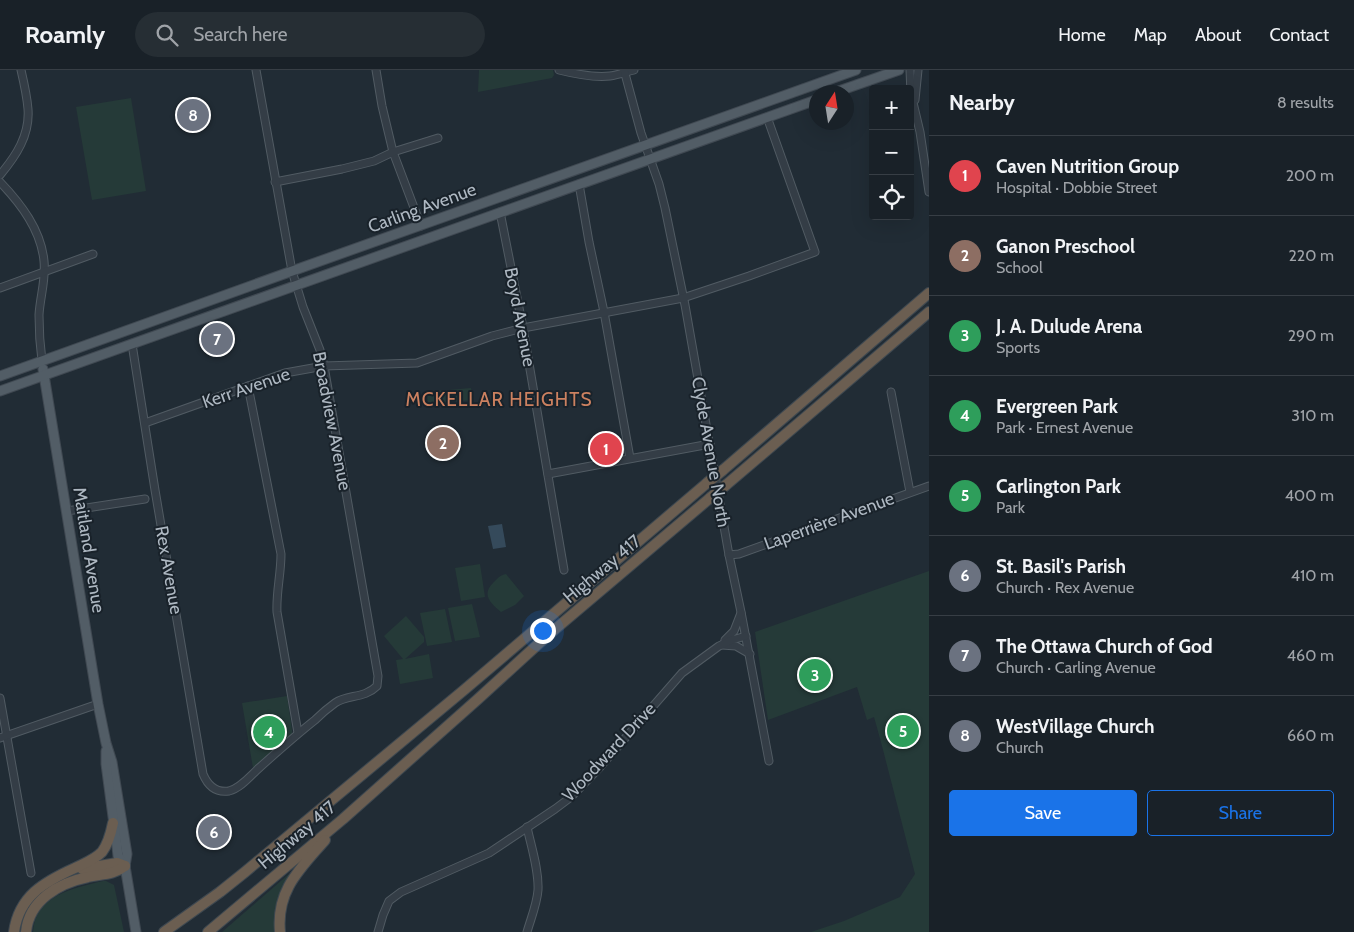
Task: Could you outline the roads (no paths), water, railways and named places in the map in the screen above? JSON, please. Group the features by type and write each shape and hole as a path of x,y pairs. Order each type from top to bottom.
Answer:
{"highway":[{"path":"175,932 220,892 464,690 929,293"},
{"name":"Highway 417","path":"208,932 342,819 547,636 929,312"},
{"path":"280,932 279,916 281,902 287,888 299,870 342,819"},
{"path":"14,932 15,921 20,909 30,896 38,888 55,877 92,860 108,842 113,823"},
{"path":"26,932 33,909 44,898 65,884 86,877 119,871 125,866 117,863 88,868 55,877"},
{"path":"164,932 220,892"}],"main road":[{"name":"Carling Avenue","path":"0,376 856,70"},
{"path":"854,86 898,70"},
{"name":"Carling Avenue","path":"0,391 809,102"},
{"name":"Maitland Avenue","path":"42,361 98,704 106,744 112,762 127,854 125,866 136,932"},
{"name":"Maitland Avenue","path":"106,744 106,764 118,856 125,866"}],"street":[{"path":"0,175 21,146 27,125 28,110 21,70"},
{"name":"Broadview Avenue","path":"256,70 292,271 324,366 378,676 377,686 372,691 360,696 337,701 298,733"},
{"path":"376,70 382,106 394,152 420,226"},
{"path":"559,70 599,76 613,76 624,71 634,70"},
{"path":"910,70 911,85"},
{"path":"918,70 914,108 929,192"},
{"name":"Clyde Avenue North","path":"624,71 665,208 769,762"},
{"name":"Kerr Avenue","path":"145,423 284,373 324,366 417,363 492,336 523,328 683,298 815,252 768,117"},
{"path":"275,182 374,161 394,152 438,138"},
{"path":"0,182 24,210 36,230 44,261 44,281 39,314 42,361"},
{"path":"579,184 630,458"},
{"name":"Boyd Avenue","path":"500,212 523,328 564,570"},
{"path":"0,288 93,254"},
{"name":"Rex Avenue","path":"132,344 203,774 207,784 217,790 229,791 242,784 298,733"},
{"path":"248,386 281,554 277,612 298,733"},
{"path":"891,392 910,492"},
{"path":"548,474 710,444"},
{"name":"Laperrière Avenue","path":"729,555 739,554 929,486"},
{"path":"67,511 146,499"},
{"path":"719,646 734,632 742,612"},
{"name":"Woodward Drive","path":"378,932 389,901 401,892 489,853 555,809 571,797 600,766 682,673 719,646 746,636"},
{"path":"719,646 736,646 750,654"},
{"path":"0,698 3,736 31,872"},
{"path":"3,736 98,704"},
{"path":"527,827 538,880 538,890 527,932"}],"water":[{"path":"502,524 506,547 493,549 488,526"}],"place":[{"name":"WestVillage Church","path":"193,115"},
{"name":"The Ottawa Church of God","path":"217,339"},
{"name":"Ganon Preschool","path":"443,443"},
{"name":"Caven Nutrition Group","path":"606,449"},
{"name":"J. A. Dulude Arena","path":"815,675"},
{"name":"Carlington Park","path":"903,731"},
{"name":"Evergreen Park","path":"269,732"},
{"name":"St. Basil's Parish","path":"214,832"}],"district":[{"name":"MCKELLAR HEIGHTS","path":"499,399"}]}
